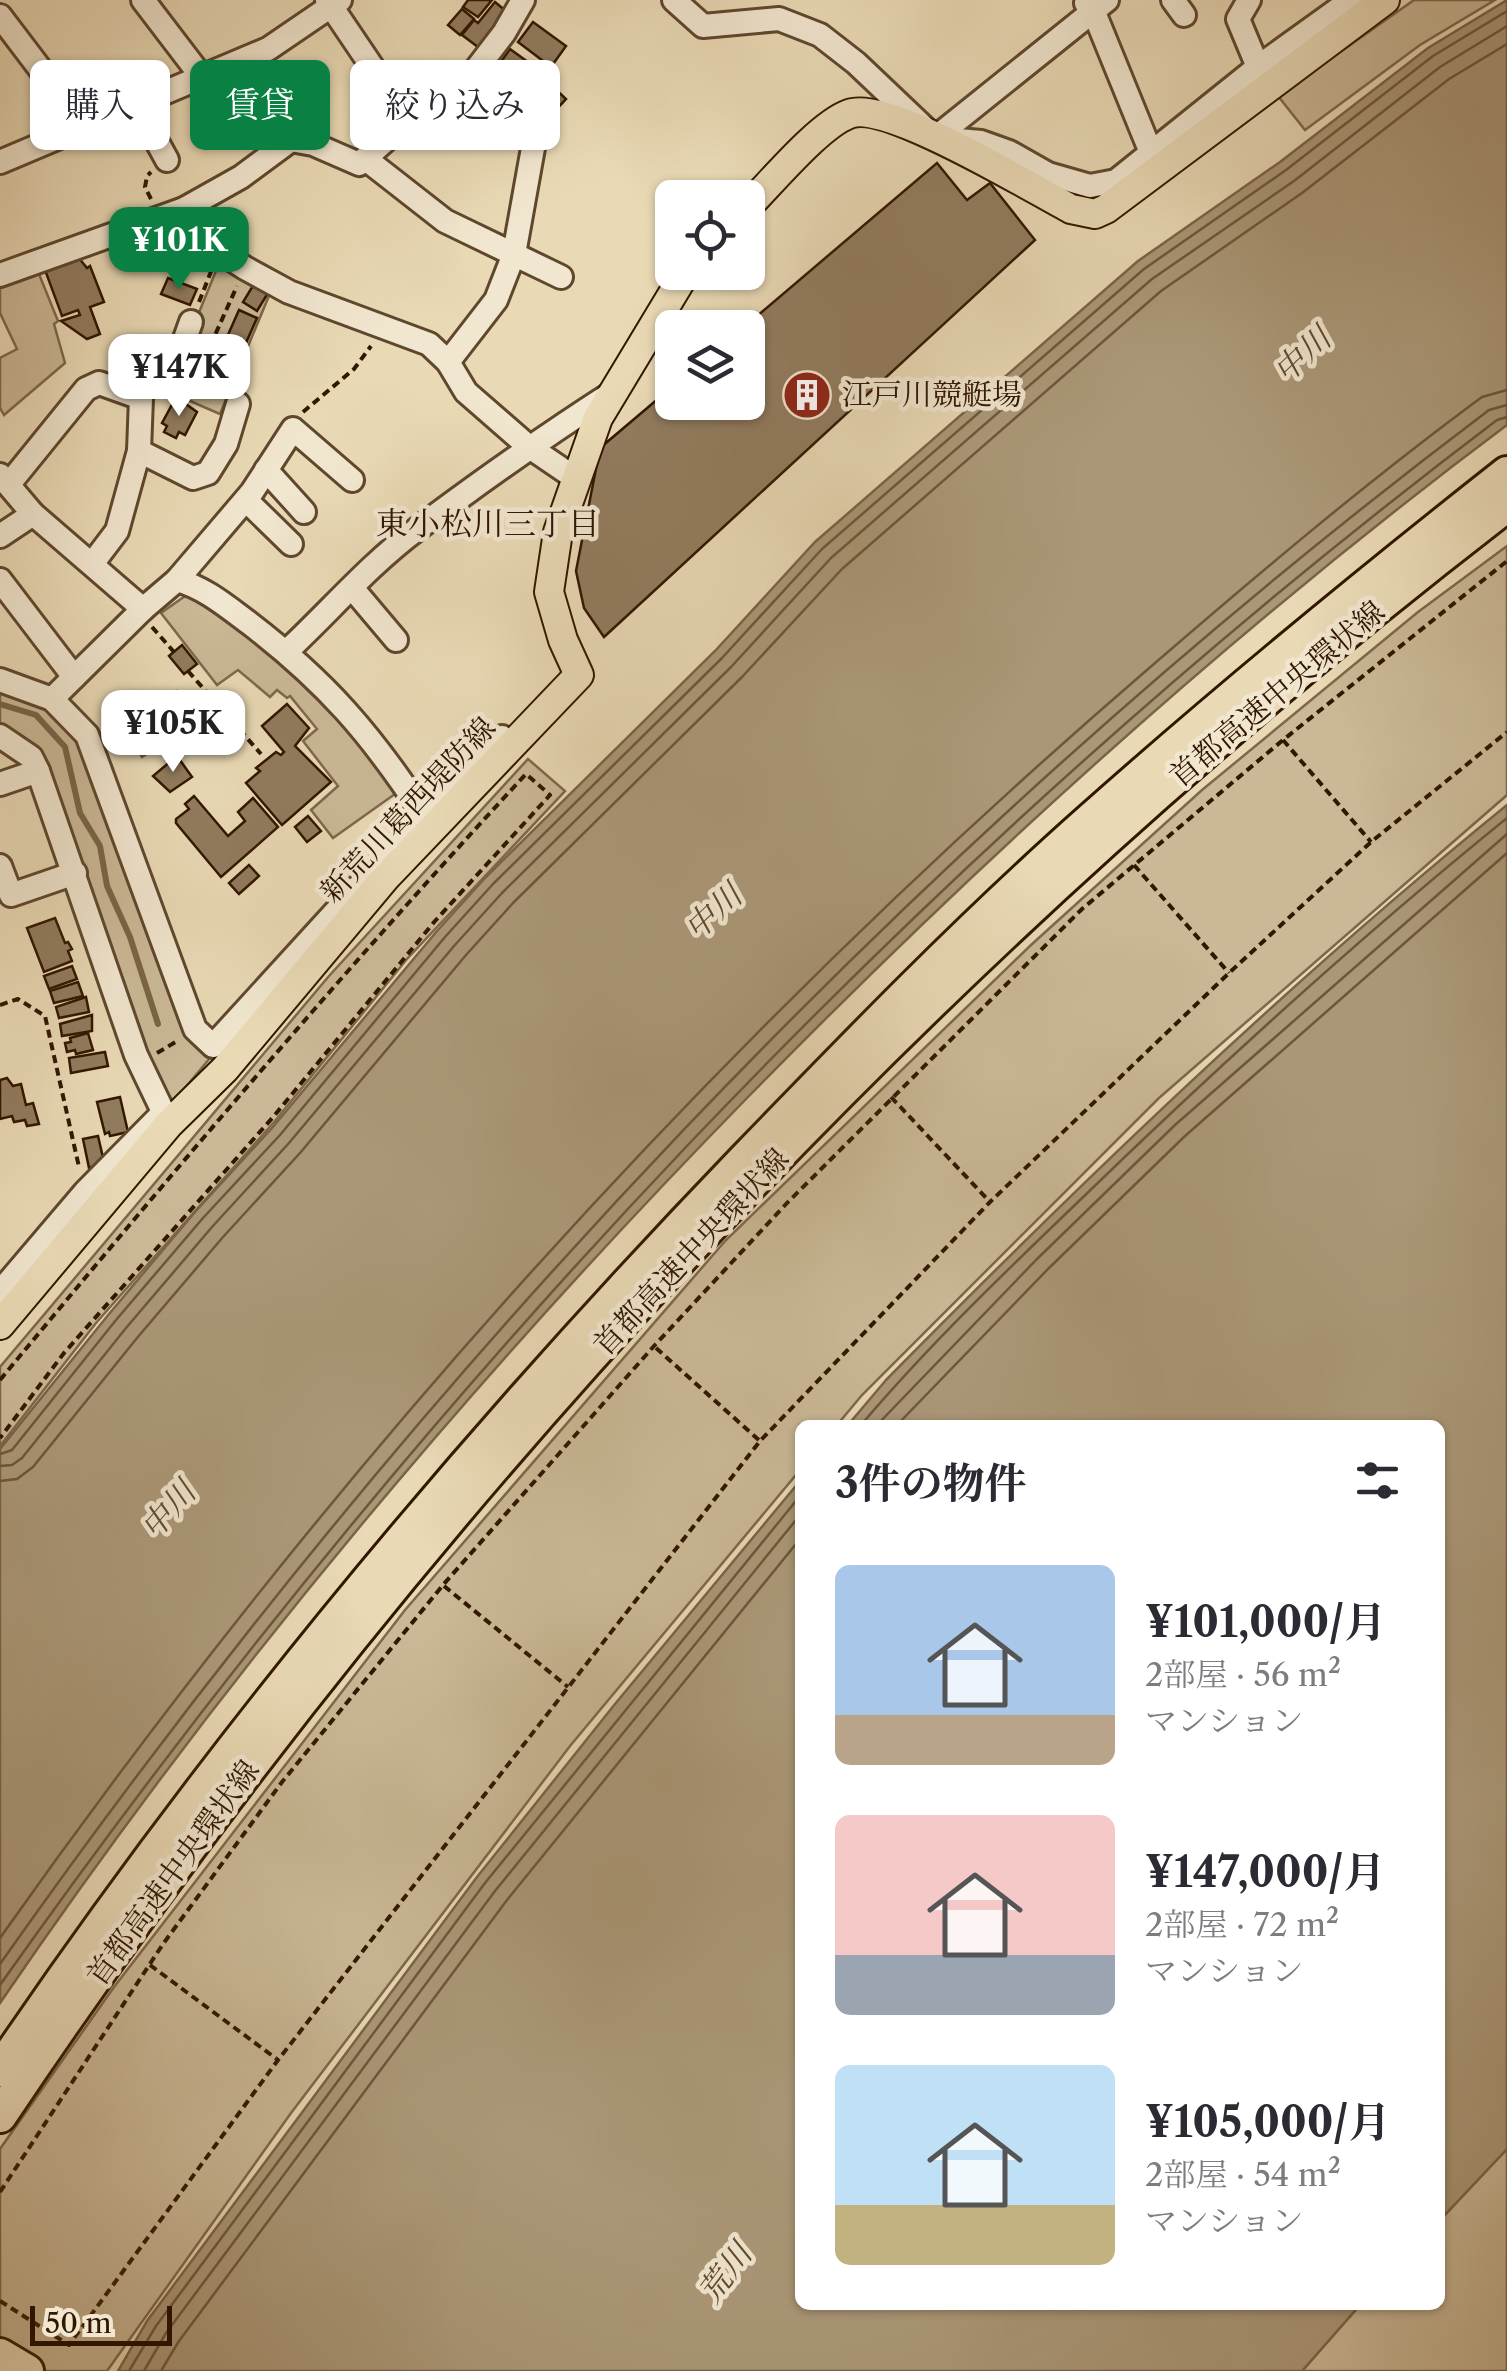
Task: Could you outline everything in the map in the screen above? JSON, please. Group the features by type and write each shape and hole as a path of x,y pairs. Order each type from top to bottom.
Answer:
{"highway":[{"name":"首都高速中央環状線","path":"0,2070 153,1852 290,1674 476,1449 672,1234 875,1025 1074,834 1271,662 1507,473"},
{"name":"首都高速中央環状線","path":"0,2116 174,1866 356,1633 495,1466 692,1250 896,1040 1028,912 1322,654 1507,505"},
{"path":"0,2355 27,2371"}],"main road":[{"path":"765,189 834,120 852,112 877,113 907,123 1071,209 1094,214 1106,209 1384,0"},
{"path":"575,664 563,640 549,592 558,532 588,442 612,393 675,290"},
{"name":"新荒川葛西堤防線","path":"0,1325 166,1119 225,1070 357,900 579,675 575,664"}],"street":[{"path":"143,0 190,62"},
{"path":"484,60 523,0"},
{"path":"674,0 703,26 779,19 820,34 856,62 935,138 982,142 1010,152 1048,174 1090,186 1116,181 1258,67 1351,0"},
{"path":"1250,0 1238,19 1258,67"},
{"path":"241,60 268,49 332,2 369,60"},
{"path":"935,138 1094,4 1152,154"},
{"path":"0,16 33,60"},
{"path":"0,275 184,209 240,177 291,140 313,144 360,164 377,150"},
{"path":"0,162 30,150"},
{"path":"162,150 167,160"},
{"path":"448,362 496,300 514,254 533,150"},
{"path":"367,160 445,221 562,278"},
{"path":"184,209 219,251 244,268 289,292 429,344 448,362 466,392 528,446 575,478"},
{"path":"92,564 117,531 139,451 142,398 151,361 165,367 177,361 192,322"},
{"path":"141,610 33,514 5,479 86,389 99,383 142,398"},
{"path":"286,652 414,532 528,446 612,393"},
{"path":"139,451 193,478 208,473 226,444 238,404"},
{"path":"52,698 141,610 178,580 246,500 293,429 352,480"},
{"path":"266,470 304,512"},
{"path":"246,500 290,544"},
{"path":"0,536 33,514"},
{"path":"0,580 74,676"},
{"path":"178,580 198,586 286,652 361,725 424,815"},
{"path":"353,589 396,640"},
{"path":"0,680 52,698 87,734 194,1028 212,1046 357,900 424,815 575,664"},
{"path":"0,736 31,757 38,772 140,1063 166,1119 85,1192 0,1292"},
{"path":"0,784 38,772"},
{"path":"0,866 10,895 76,873"}],"path":[{"path":"158,218 146,188 147,176 167,160"},
{"path":"192,322 219,251"},
{"path":"190,393 244,268"},
{"path":"293,429 308,406 354,370 384,328"},
{"path":"0,2192 150,1964 282,1782 443,1585 654,1346 891,1097 1082,909 1283,740 1507,561"},
{"path":"141,610 174,652"},
{"path":"188,671 261,754"},
{"path":"0,2301 69,2345 278,2060 760,1441 990,1202 1228,973 1371,842 1507,732"},
{"path":"1283,740 1371,842"},
{"path":"0,1380 177,1166 402,908 526,774 550,795 435,921 274,1116 64,1353 0,1438"},
{"path":"1134,866 1228,973"},
{"path":"0,1005 18,1000 44,1016 85,1192"},
{"path":"140,1063 194,1028"},
{"path":"891,1097 990,1202"},
{"path":"654,1346 760,1441"},
{"path":"443,1585 568,1687"},
{"path":"150,1964 278,2060"}],"shaded area":[{"path":"1414,0 1495,0 1420,45 1305,130 1278,96"},
{"path":"220,261 273,286 220,414 167,391"},
{"path":"34,271 39,274 58,321 54,324 65,363 4,415 0,408 0,358 17,349 0,313 0,283"},
{"path":"1507,546 1507,795 1159,1098 841,1420 795,1420 795,1476 570,1746 291,2113 107,2371 0,2371 0,2149 114,1987 405,1610 726,1240 1031,945 1202,790 1418,612"},
{"path":"188,594 201,599 317,691 395,794 333,838 311,810 338,786 303,741 317,729 290,696 287,698 277,690 270,697 238,670 217,685 161,613"},
{"path":"0,685 49,702 82,737 187,1029 210,1058 169,1107 144,1061 40,762 0,730"},
{"path":"177,691 200,726 164,750 160,745 142,757 127,731 167,707 165,701"},
{"path":"528,759 565,791 407,959 275,1121 96,1323 0,1446 0,1367 329,976"},
{"path":"1507,2149 1507,2371 1302,2371 1356,2310 1445,2310 1445,2215"}],"water":[{"name":"中川","path":"1507,0 1507,425 1308,581 1115,746 838,1006 647,1202 450,1421 262,1647 84,1882 0,2003 0,1449 195,1212 272,1128 437,931 486,877 715,651 815,542 1138,261 1280,162 1428,48"},
{"path":"1507,805 1507,2149 1445,2215 1445,1420 852,1420 886,1380 1112,1157 1266,1012"},
{"name":"荒川","path":"795,1487 795,2310 1356,2310 1302,2371 118,2371 147,2321 477,1877"}],"building":[{"path":"468,0 492,0 478,17 463,7"},
{"path":"495,2 507,12 478,47 462,35"},
{"path":"462,9 474,19 460,35 448,25"},
{"path":"533,22 566,46 556,60 542,60 518,42"},
{"path":"510,49 525,60 502,60"},
{"name":"江戸川競艇場","path":"937,163 967,200 990,183 1035,240 604,637 584,608 576,571 600,448 655,401 655,420 765,420 764,310"},
{"path":"78,257 87,268 90,266 104,302 90,307 100,334 87,339 61,321 80,315 78,310 62,316 45,270"},
{"path":"168,278 197,289 190,305 161,294"},
{"path":"254,284 268,293 257,311 243,302"},
{"path":"239,310 257,318 245,345 227,337"},
{"path":"180,400 197,412 185,435 179,432 176,438 164,432 167,426 162,423 174,401"},
{"path":"182,645 197,664 184,674 169,656"},
{"path":"203,701 216,713 202,726 190,713"},
{"path":"287,704 309,728 295,746 331,782 282,825 246,783 260,771 256,768 276,752 284,752 262,726"},
{"path":"177,756 192,777 170,792 153,776"},
{"path":"194,796 228,836 245,821 238,812 253,798 278,827 221,877 176,823 189,809 185,804"},
{"path":"308,816 321,831 307,842 295,827"},
{"path":"249,865 259,876 239,894 229,883"},
{"path":"55,918 65,943 72,949 68,951 72,961 44,972 27,928"},
{"path":"72,966 77,979 49,989 44,976"},
{"path":"78,982 83,996 54,1003 50,991"},
{"path":"86,997 89,1012 59,1018 56,1007"},
{"path":"92,1015 92,1031 62,1036 60,1024"},
{"path":"88,1033 93,1050 67,1052 65,1043 71,1042 70,1038"},
{"path":"105,1052 108,1066 71,1073 69,1058"},
{"path":"7,1078 13,1086 21,1084 26,1105 33,1103 39,1124 27,1126 25,1120 14,1122 12,1116 0,1119 0,1080"},
{"path":"120,1097 128,1132 110,1136 109,1132 105,1134 97,1102"},
{"path":"98,1136 104,1162 89,1168 83,1139"}],"waterway":[{"path":"0,704 36,715 65,747 80,813 100,846 107,886 130,937 158,1024"}],"place":[{"name":"江戸川競艇場","path":"807,395"}],"district":[{"name":"東小松川三丁目","path":"488,524"}]}
